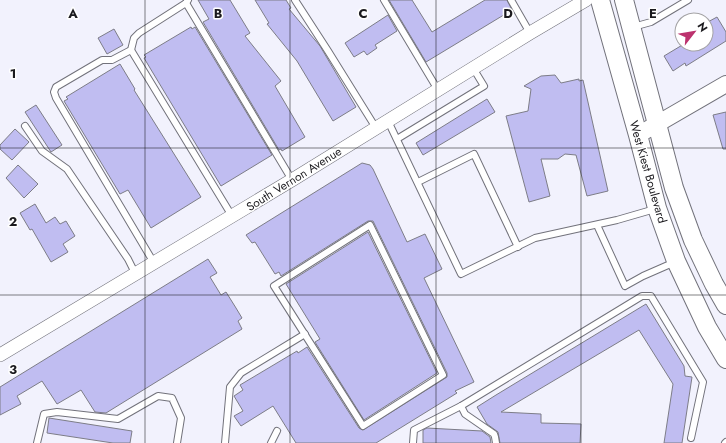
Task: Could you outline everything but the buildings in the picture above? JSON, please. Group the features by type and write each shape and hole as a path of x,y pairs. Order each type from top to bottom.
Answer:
{"main road":[{"name":"West Kiest Boulevard","path":"600,0 655,202 676,261 707,328 726,359"},
{"name":"West Kiest Boulevard","path":"624,0 674,188 693,240 726,305"},
{"path":"655,202 674,188"}],"street":[{"name":"South Vernon Avenue","path":"0,355 292,180 530,32 586,0"},
{"path":"638,135 726,84"}],"lane":[{"path":"295,0 376,128"},
{"path":"384,0 438,90"},
{"path":"511,0 530,32"},
{"path":"632,28 651,22 688,0"},
{"path":"232,216 131,50 134,38 139,33 187,2 292,180"},
{"path":"131,50 112,60 102,60 56,87 54,92 56,98 154,263"},
{"path":"397,139 484,86 473,68"},
{"path":"388,121 461,274 535,238 617,220 655,202"},
{"path":"25,126 42,152 67,169 128,259 135,273"},
{"path":"418,182 474,154 518,247"},
{"path":"370,225 443,374 363,426 305,334 274,286 370,225"},
{"path":"597,225 625,286 676,261"},
{"path":"413,443 414,430 461,406 642,296 651,296 703,382 691,438"},
{"path":"225,443 230,387 241,373 305,334"},
{"path":"37,443 44,414 57,412 118,419 158,396 172,398 181,418 177,443"},
{"path":"461,406 465,414 494,434 496,437 496,443"},
{"path":"271,443 277,431"}]}
